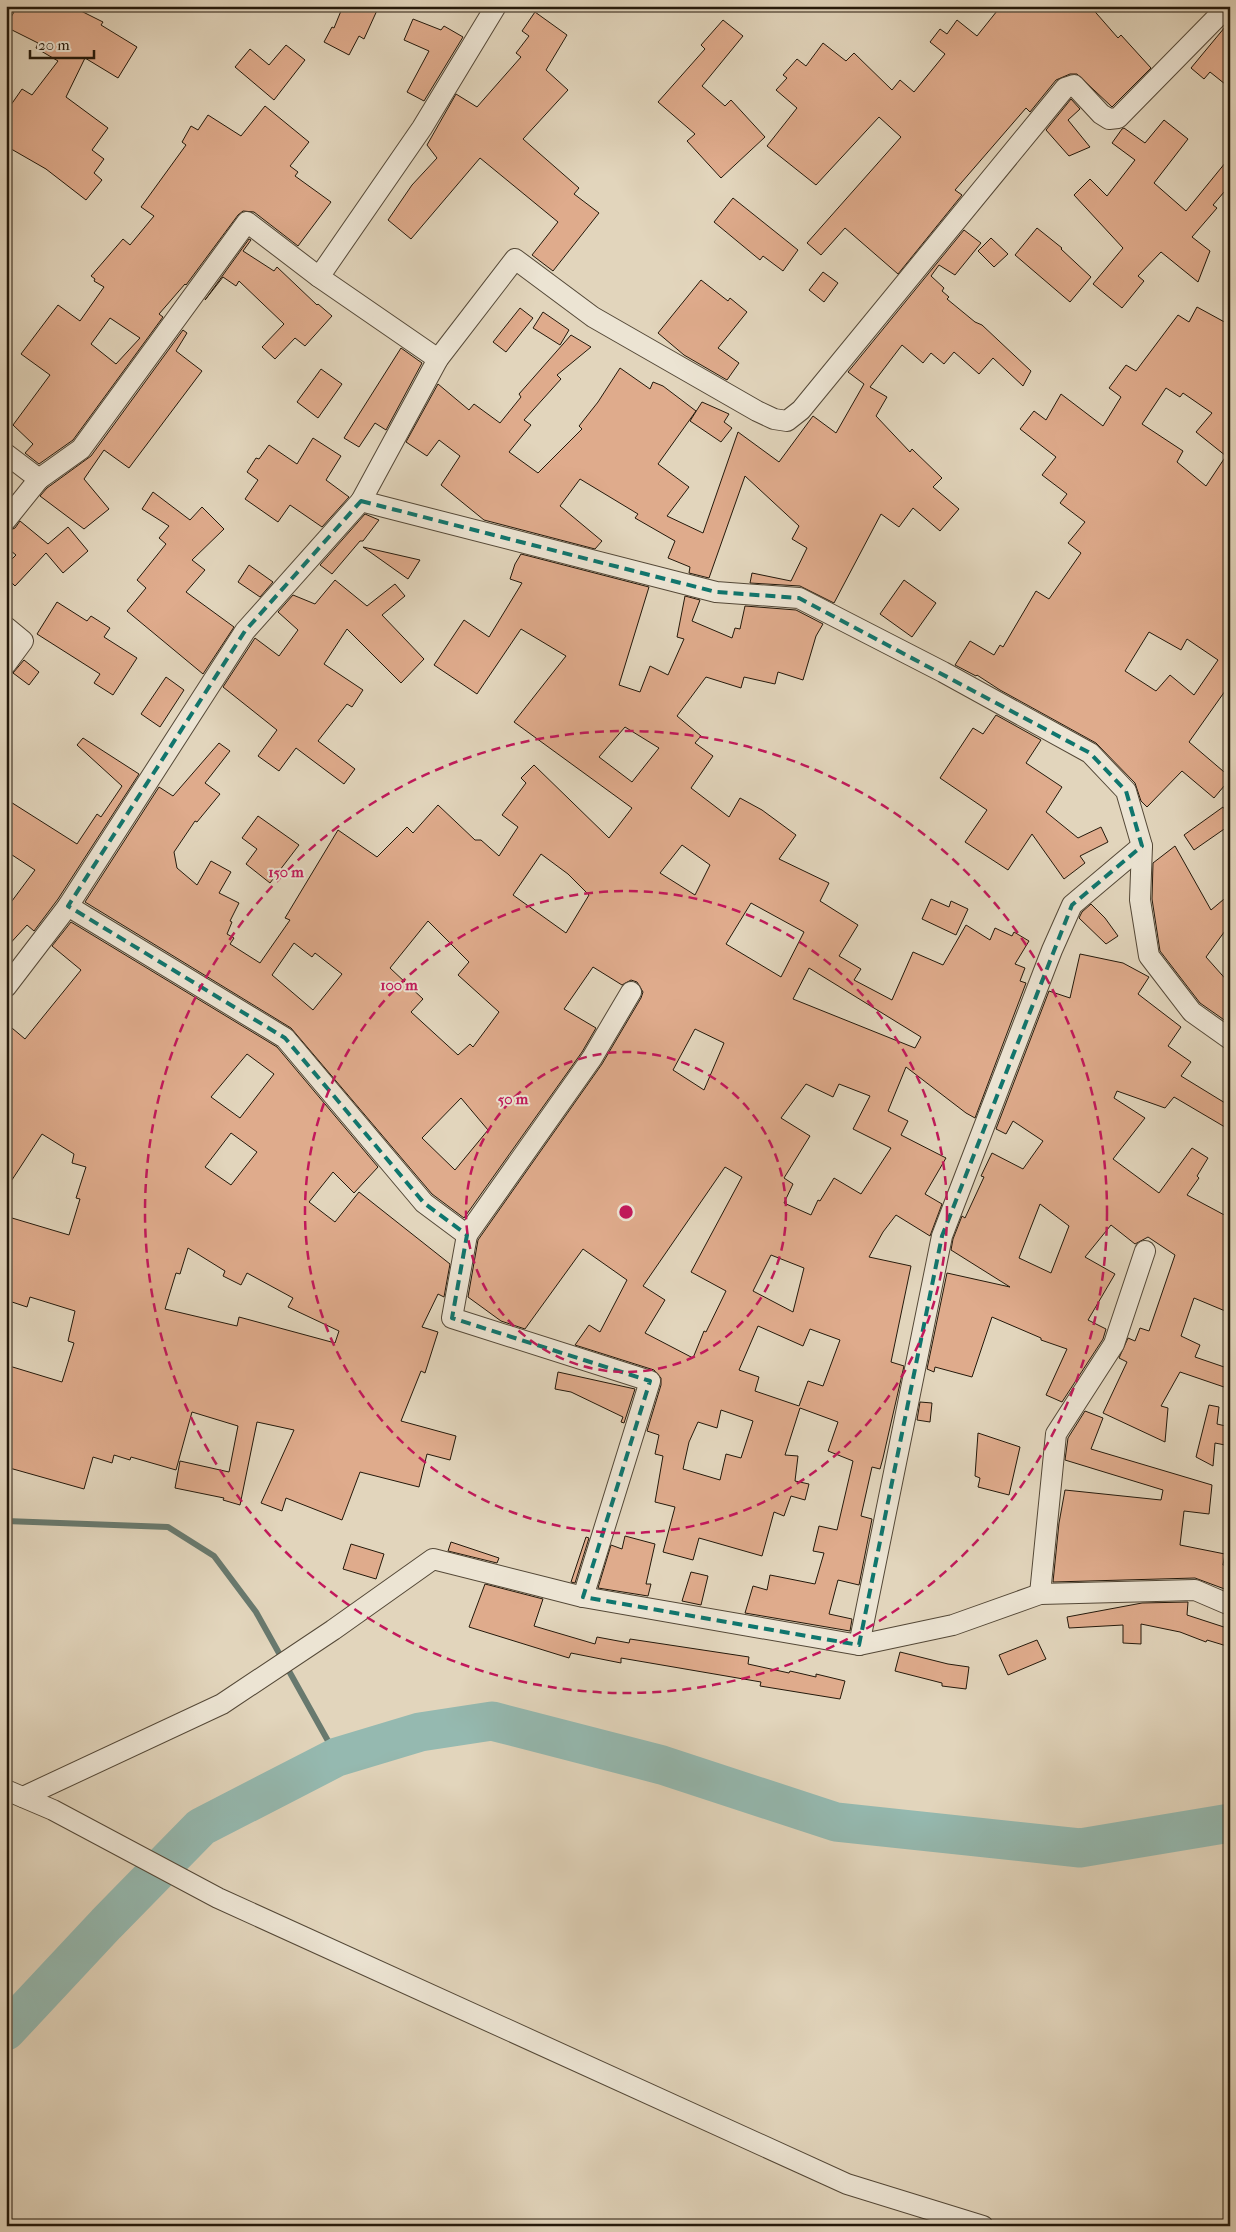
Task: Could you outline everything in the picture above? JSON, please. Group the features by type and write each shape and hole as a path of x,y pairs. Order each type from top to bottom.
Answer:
{"street":[{"path":"319,277 422,128 496,6"},
{"path":"6,988 68,906 245,631 361,501 438,359 515,258 593,317 757,411 774,419 787,421 801,410 1065,88 1074,85 1101,114 1109,119 1118,118 1228,6"},
{"path":"6,520 39,479 81,449 246,222 319,277 438,359"},
{"path":"6,454 39,479"},
{"path":"361,501 716,592 799,598 943,672 1090,753 1126,791 1142,846 1140,900 1149,956 1192,1012 1230,1039"},
{"path":"6,627 23,641 6,664"},
{"path":"859,1645 942,1236 1052,950 1072,905 1142,846"},
{"path":"68,906 285,1038 424,1203 467,1235"},
{"path":"583,1597 650,1381 452,1318 467,1235 592,1058 631,992"},
{"path":"1040,1594 1056,1434 1114,1344 1145,1251"},
{"path":"15,1794 222,1704 333,1630 433,1559 583,1597 859,1645 953,1625 1040,1594 1195,1590 1230,1605"},
{"path":"15,1794 53,1810 218,1898 847,2184 983,2226"}],"highlighted area":[{"path":"361,501 716,592 799,598 1090,753 1126,791 1142,846 1072,905 942,1236 859,1645 583,1597 650,1381 452,1318 467,1235 424,1203 285,1038 68,906 245,631"}],"building":[{"path":"17,6 84,6 81,11 103,22 101,25 137,47 118,78 85,58 66,97 108,128 92,150 104,159 94,173 102,180 86,200 46,169 6,146 6,112 22,89 32,95 58,61 36,48 38,43 6,27"},
{"path":"343,6 379,6 364,39 359,36 349,55 324,42 332,27 334,28"},
{"path":"1001,6 1090,6 1118,38 1121,35 1151,68 1112,107 1077,74 1070,74 1056,80 1030,112 1026,108 955,190 962,195 898,274 845,228 821,255 807,243 901,137 879,117 816,185 767,146 797,108 776,90 787,78 783,75 797,59 806,66 823,43 846,61 854,53 892,90 900,80 914,92 945,54 930,42 940,29 947,34 957,20 977,36"},
{"path":"535,12 567,35 546,70 568,90 523,139 579,188 574,194 599,213 553,271 532,255 558,222 480,158 411,239 388,220 412,185 437,158 427,145 456,94 477,107 521,57 516,53 529,36 522,31"},
{"path":"413,19 441,30 444,26 463,37 424,101 407,92 429,51 404,40"},
{"path":"723,20 743,36 702,86 725,106 731,100 765,137 721,178 687,141 695,134 658,102 705,49 701,45"},
{"path":"1230,21 1230,88 1210,72 1204,79 1191,68"},
{"path":"286,45 305,60 274,100 235,67 250,49 269,65"},
{"path":"1071,99 1080,109 1068,120 1090,147 1069,156 1046,130"},
{"path":"265,106 309,142 290,166 298,172 295,176 331,202 298,246 254,212 243,211 238,215 186,285 159,314 163,317 73,440 39,464 25,453 33,444 13,425 50,375 21,354 58,305 80,321 104,287 94,281 95,279 91,276 123,239 130,245 154,216 141,207 186,145 182,142 191,126 198,130 208,115 241,136","holes":["110,318 140,338 116,364 91,344"]},
{"path":"1164,120 1188,139 1154,183 1186,211 1230,157 1230,185 1213,205 1217,208 1192,237 1210,251 1198,282 1161,252 1138,276 1144,281 1122,308 1093,284 1123,248 1074,195 1090,179 1107,196 1135,160 1112,143 1122,129 1124,128 1145,143"},
{"path":"733,198 798,250 783,271 763,256 760,260 714,222"},
{"path":"1037,228 1062,248 1091,277 1070,302 1015,255"},
{"path":"964,230 981,243 955,275 939,265 931,276 944,288 942,291 949,297 947,299 975,322 982,325 1031,371 1023,386 993,358 979,374 954,352 944,364 931,353 923,363 902,345 870,387 887,397 876,416 910,452 912,449 942,478 933,487 959,509 940,531 913,508 899,527 881,514 834,603 800,586 750,583 752,573 791,581 807,548 792,539 799,526 745,476 709,578 689,573 690,567 668,558 675,541 635,518 638,514 580,479 560,506 602,541 595,549 484,520 441,485 460,456 439,440 427,456 406,442 438,384 469,410 474,404 500,423 521,397 519,394 571,335 591,347 557,375 561,379 524,420 531,425 509,452 538,473 582,429 579,426 598,402 620,368 650,389 653,382 663,386 696,411 658,464 689,487 667,516 703,533 738,432 779,462 813,416 836,433 864,384 848,372"},
{"path":"991,238 1008,254 994,267 978,251"},
{"path":"249,239 251,240 243,251 274,271 277,267 317,305 332,316 305,346 295,338 275,359 262,347 284,324 239,281 236,286 223,277 205,300"},
{"path":"823,272 838,283 824,302 809,290"},
{"path":"701,280 728,301 730,298 747,312 718,348 739,363 727,380 684,355 658,333"},
{"path":"1197,307 1230,325 1230,684 1189,742 1230,779 1214,798 1182,771 1147,807 1141,801 1135,783 1096,743 1000,690 977,675 955,665 970,641 994,655 1000,645 1003,647 1036,591 1049,599 1081,553 1068,543 1085,522 1060,503 1067,494 1042,475 1056,457 1020,429 1034,411 1046,420 1061,394 1103,426 1121,397 1109,388 1126,365 1136,371 1178,315 1189,322","holes":["1166,388 1180,397 1183,393 1212,413 1196,432 1226,456 1206,486 1177,462 1183,451 1142,424","1149,632 1181,650 1187,639 1218,660 1194,695 1170,675 1156,691 1125,671"]},
{"path":"520,308 533,318 506,352 493,342"},
{"path":"543,312 569,330 560,345 533,328"},
{"path":"183,330 187,333 176,351 202,371 129,468 104,450 84,479 109,509 84,529 40,496 47,488 91,456"},
{"path":"401,348 422,363 386,430 375,423 359,447 344,438"},
{"path":"321,369 342,384 318,418 297,402"},
{"path":"702,402 729,414 724,422 732,428 721,442 690,421"},
{"path":"313,438 341,456 326,480 349,497 322,527 290,505 278,522 245,499 258,480 247,472 256,458 259,459 269,445 297,464"},
{"path":"153,492 190,520 202,507 224,529 192,560 205,570 186,592 234,627 203,674 127,611 146,588 137,580 166,544 159,538 169,526 142,509"},
{"path":"365,514 379,520 363,541 360,541 332,574 320,565"},
{"path":"20,521 48,544 68,527 88,551 63,573 46,553 15,586 6,577 6,565 16,555 6,547 6,532 15,528"},
{"path":"363,547 420,560 408,579"},
{"path":"521,554 649,587 619,685 640,692 650,666 668,675 684,639 677,637 685,596 700,600 692,621 732,638 735,628 740,629 745,606 796,610 823,624 816,636 803,680 778,672 775,684 744,677 741,688 706,677 677,716 701,736 695,743 713,756 691,788 729,817 740,798 762,810 796,835 779,859 829,883 820,901 858,925 839,956 861,969 854,980 892,1000 913,952 943,965 966,925 990,940 995,928 1012,936 1014,932 1029,941 1015,964 1025,968 1020,981 1026,983 975,1118 906,1067 888,1111 908,1121 901,1135 946,1158 925,1194 942,1204 930,1236 896,1215 883,1232 869,1257 911,1266 891,1362 904,1366 880,1469 872,1467 861,1516 872,1519 859,1585 838,1580 829,1614 852,1619 850,1631 745,1613 753,1586 767,1590 770,1575 815,1584 824,1553 813,1551 819,1526 837,1530 853,1461 828,1451 838,1422 800,1408 785,1455 798,1456 795,1481 809,1484 805,1500 791,1496 784,1516 774,1512 762,1556 699,1538 693,1560 663,1552 675,1507 655,1502 663,1456 655,1454 659,1435 647,1431 661,1385 661,1378 654,1370 575,1345 589,1325 600,1332 627,1280 583,1249 525,1329 501,1321 468,1297 478,1240 602,1064 641,998 643,992 637,982 631,980 622,985 593,967 564,1009 596,1028 582,1052 464,1218 432,1194 291,1028 85,902 159,787 173,796 219,743 230,751 205,783 220,794 197,822 195,821 174,852 177,868 197,885 211,861 231,872 219,893 239,903 230,921 232,922 227,934 234,938 230,944 260,963 290,920 285,918 338,830 377,857 407,827 413,833 438,805 475,840 481,840 499,856 518,827 502,815 526,783 521,778 534,765 609,838 632,808 514,722 566,656 521,629 477,694 434,665 464,620 489,637 522,583 510,579","holes":["625,727 659,748 632,782 599,757","682,845 710,865 695,895 660,873","541,854 568,874 589,895 566,933 513,895","751,903 804,932 781,977 726,944","428,921 469,962 458,975 499,1012 473,1047 470,1044 458,1055 411,1012 423,999 390,968","294,943 312,957 315,953 342,974 313,1010 272,975","809,968 921,1037 915,1048 793,999","695,1029 724,1043 704,1090 673,1070","806,1084 833,1097 839,1084 870,1096 853,1129 891,1148 861,1194 834,1178 820,1201 818,1200 811,1215 784,1203 793,1184 784,1178 810,1136 781,1118","461,1098 488,1130 455,1170 422,1138","725,1167 742,1177 691,1272 726,1291 706,1332 704,1331 693,1358 645,1333 665,1300 643,1286","771,1255 804,1268 793,1312 753,1291","758,1326 803,1346 810,1329 840,1340 823,1386 808,1381 799,1406 755,1391 759,1377 739,1370","721,1410 753,1421 741,1458 726,1454 720,1480 683,1469 689,1442 698,1422 717,1428"]},
{"path":"249,565 273,582 260,597 238,582"},
{"path":"335,580 367,606 395,584 405,596 382,615 424,659 401,683 347,629 324,664 363,690 352,707 347,704 318,741 355,769 344,784 296,748 279,771 258,756 277,730 223,687 255,638 279,656 298,630 278,612 293,595 315,604"},
{"path":"904,580 936,603 912,637 880,614"},
{"path":"57,602 87,621 91,616 110,628 104,637 137,658 113,695 94,683 100,674 37,634"},
{"path":"24,660 39,672 29,685 13,673"},
{"path":"166,677 184,690 160,727 141,714"},
{"path":"996,715 1041,740 1026,763 1062,787 1046,812 1078,838 1101,827 1108,842 1080,856 1085,863 1064,879 1032,834 1008,870 965,842 987,810 940,778 973,728 983,734"},
{"path":"83,738 139,774 58,899 34,931 27,925 6,948 6,909 35,870 6,851 6,799 77,844 97,814 101,817 122,786 77,745"},
{"path":"1223,807 1230,817 1230,825 1194,850 1184,835"},
{"path":"258,816 299,845 270,883 246,864 257,849 242,838"},
{"path":"1175,846 1211,910 1230,894 1230,924 1206,957 1230,984 1230,1024 1200,1003 1160,951 1152,899 1153,863"},
{"path":"931,899 949,907 951,901 968,909 956,935 922,919"},
{"path":"1091,904 1105,918 1118,936 1106,944 1079,918 1082,912"},
{"path":"71,922 277,1047 378,1167 354,1193 333,1172 309,1202 335,1222 359,1192 450,1264 444,1297 438,1294 422,1327 438,1332 425,1373 421,1371 401,1421 456,1436 450,1460 427,1454 419,1487 360,1472 342,1520 286,1498 282,1511 261,1503 294,1430 257,1422 240,1505 223,1500 224,1498 175,1488 180,1461 229,1472 238,1426 192,1412 176,1470 131,1457 130,1460 114,1455 112,1463 93,1457 84,1489 6,1467 6,1365 62,1382 74,1343 68,1341 75,1311 30,1297 27,1307 6,1300 6,1236 12,1218 69,1235 80,1199 76,1198 86,1167 72,1163 74,1154 42,1134 6,1189 6,1023 25,1039 81,970 52,946","holes":["247,1054 274,1074 240,1118 211,1097","231,1133 257,1152 231,1185 205,1167","188,1248 225,1271 223,1276 241,1285 247,1273 293,1298 288,1307 339,1331 335,1343 239,1317 237,1326 165,1309 176,1273 180,1274"]},
{"path":"1080,954 1123,963 1149,977 1138,994 1181,1027 1168,1046 1191,1062 1181,1076 1230,1106 1230,1130 1174,1097 1165,1108 1117,1091 1114,1098 1145,1118 1113,1159 1159,1193 1192,1148 1208,1158 1197,1176 1199,1178 1187,1195 1230,1218 1230,1313 1194,1298 1181,1336 1200,1345 1195,1357 1230,1369 1224,1387 1180,1372 1161,1406 1168,1408 1165,1442 1103,1413 1127,1362 1119,1358 1128,1338 1135,1341 1140,1328 1149,1331 1175,1255 1148,1237 1135,1244 1111,1225 1085,1257 1115,1274 1088,1320 1106,1329 1103,1339 1062,1402 1046,1395 1067,1349 1041,1340 1041,1338 992,1317 972,1377 935,1367 934,1372 927,1369 947,1273 1010,1287 951,1250 953,1239 962,1216 965,1218 984,1177 981,1176 992,1153 1023,1169 1043,1141 1013,1121 1006,1134 996,1129 1049,991 1070,998","holes":["1040,1204 1069,1226 1051,1273 1019,1258"]},
{"path":"558,1372 635,1389 624,1423 621,1422 623,1417 571,1392 555,1389"},
{"path":"920,1402 932,1403 930,1422 917,1420"},
{"path":"1209,1405 1219,1407 1217,1424 1230,1427 1230,1446 1215,1443 1213,1466 1196,1457"},
{"path":"1085,1411 1103,1418 1091,1449 1212,1485 1209,1514 1184,1511 1180,1545 1225,1554 1223,1565 1230,1566 1230,1591 1195,1578 1053,1582 1059,1523 1065,1490 1161,1500 1163,1490 1065,1460 1068,1438"},
{"path":"978,1433 1020,1447 1009,1495 978,1487 980,1478 975,1476"},
{"path":"625,1536 655,1544 646,1584 651,1584 648,1596 598,1588 611,1545 622,1549"},
{"path":"586,1537 589,1538 575,1583 571,1582"},
{"path":"451,1542 499,1558 497,1563 448,1551"},
{"path":"351,1544 384,1554 376,1579 343,1569"},
{"path":"691,1572 708,1576 701,1605 682,1601"},
{"path":"485,1584 543,1599 534,1626 595,1644 597,1637 629,1643 630,1639 749,1657 748,1664 816,1677 816,1674 845,1681 840,1699 760,1686 761,1682 621,1658 621,1663 571,1653 569,1658 469,1627"},
{"path":"1188,1602 1187,1615 1230,1629 1230,1647 1207,1640 1206,1642 1180,1632 1141,1624 1141,1644 1123,1643 1123,1625 1069,1628 1067,1617 1142,1603"},
{"path":"1037,1640 1046,1659 1008,1675 999,1655"},
{"path":"900,1652 948,1664 969,1667 966,1689 942,1686 942,1683 895,1671"}],"waterway":[{"path":"6,1521 168,1527 214,1556 256,1612 337,1757"},
{"path":"6,2031 106,1924 201,1827 337,1757 420,1732 492,1721 662,1765 836,1822 1080,1848 1230,1823"}]}
